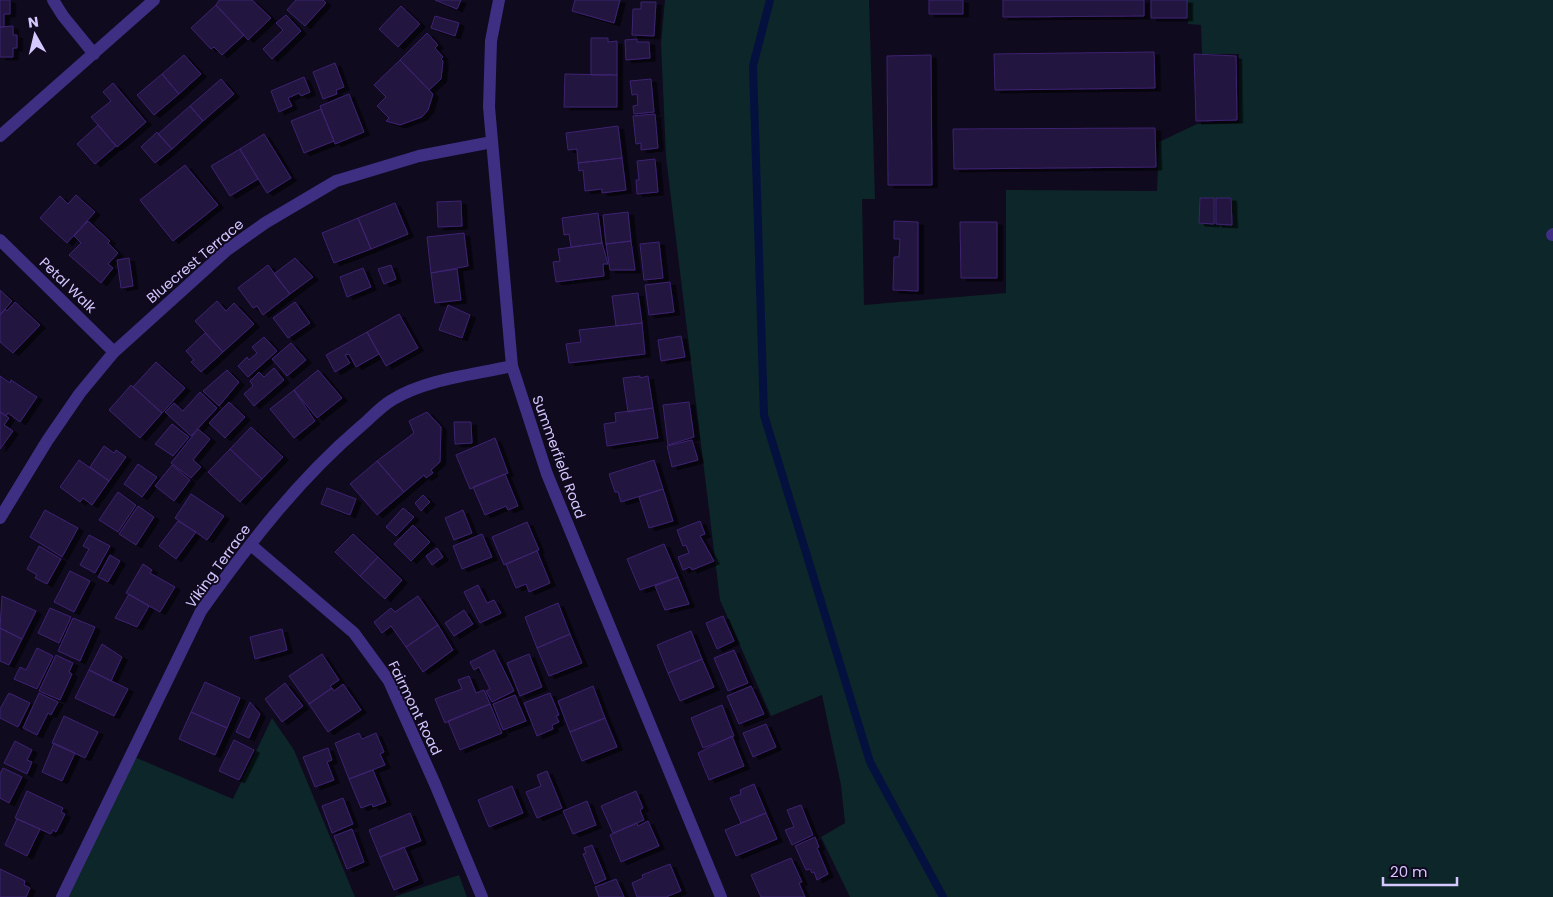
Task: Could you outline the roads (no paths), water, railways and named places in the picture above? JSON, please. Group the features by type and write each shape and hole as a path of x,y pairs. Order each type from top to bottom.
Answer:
{"street":[{"path":"53,0 63,16 94,54"},
{"path":"0,136 154,0"},
{"name":"Summerfield Road","path":"499,0 491,41 489,107 512,366 547,474 721,897"},
{"name":"Bluecrest Terrace","path":"0,518 47,441 80,393 114,352 227,250 265,223 329,184 361,172 419,156 492,142"},
{"name":"Petal Walk","path":"0,240 114,352"},
{"name":"Viking Terrace","path":"62,897 201,611 230,570 286,500 337,447 391,401 433,384 512,366"},
{"name":"Fairmont Road","path":"251,545 354,633 388,681 439,793 482,897"}],"waterway":[{"path":"770,0 753,66 764,415 870,762 943,897"}]}
